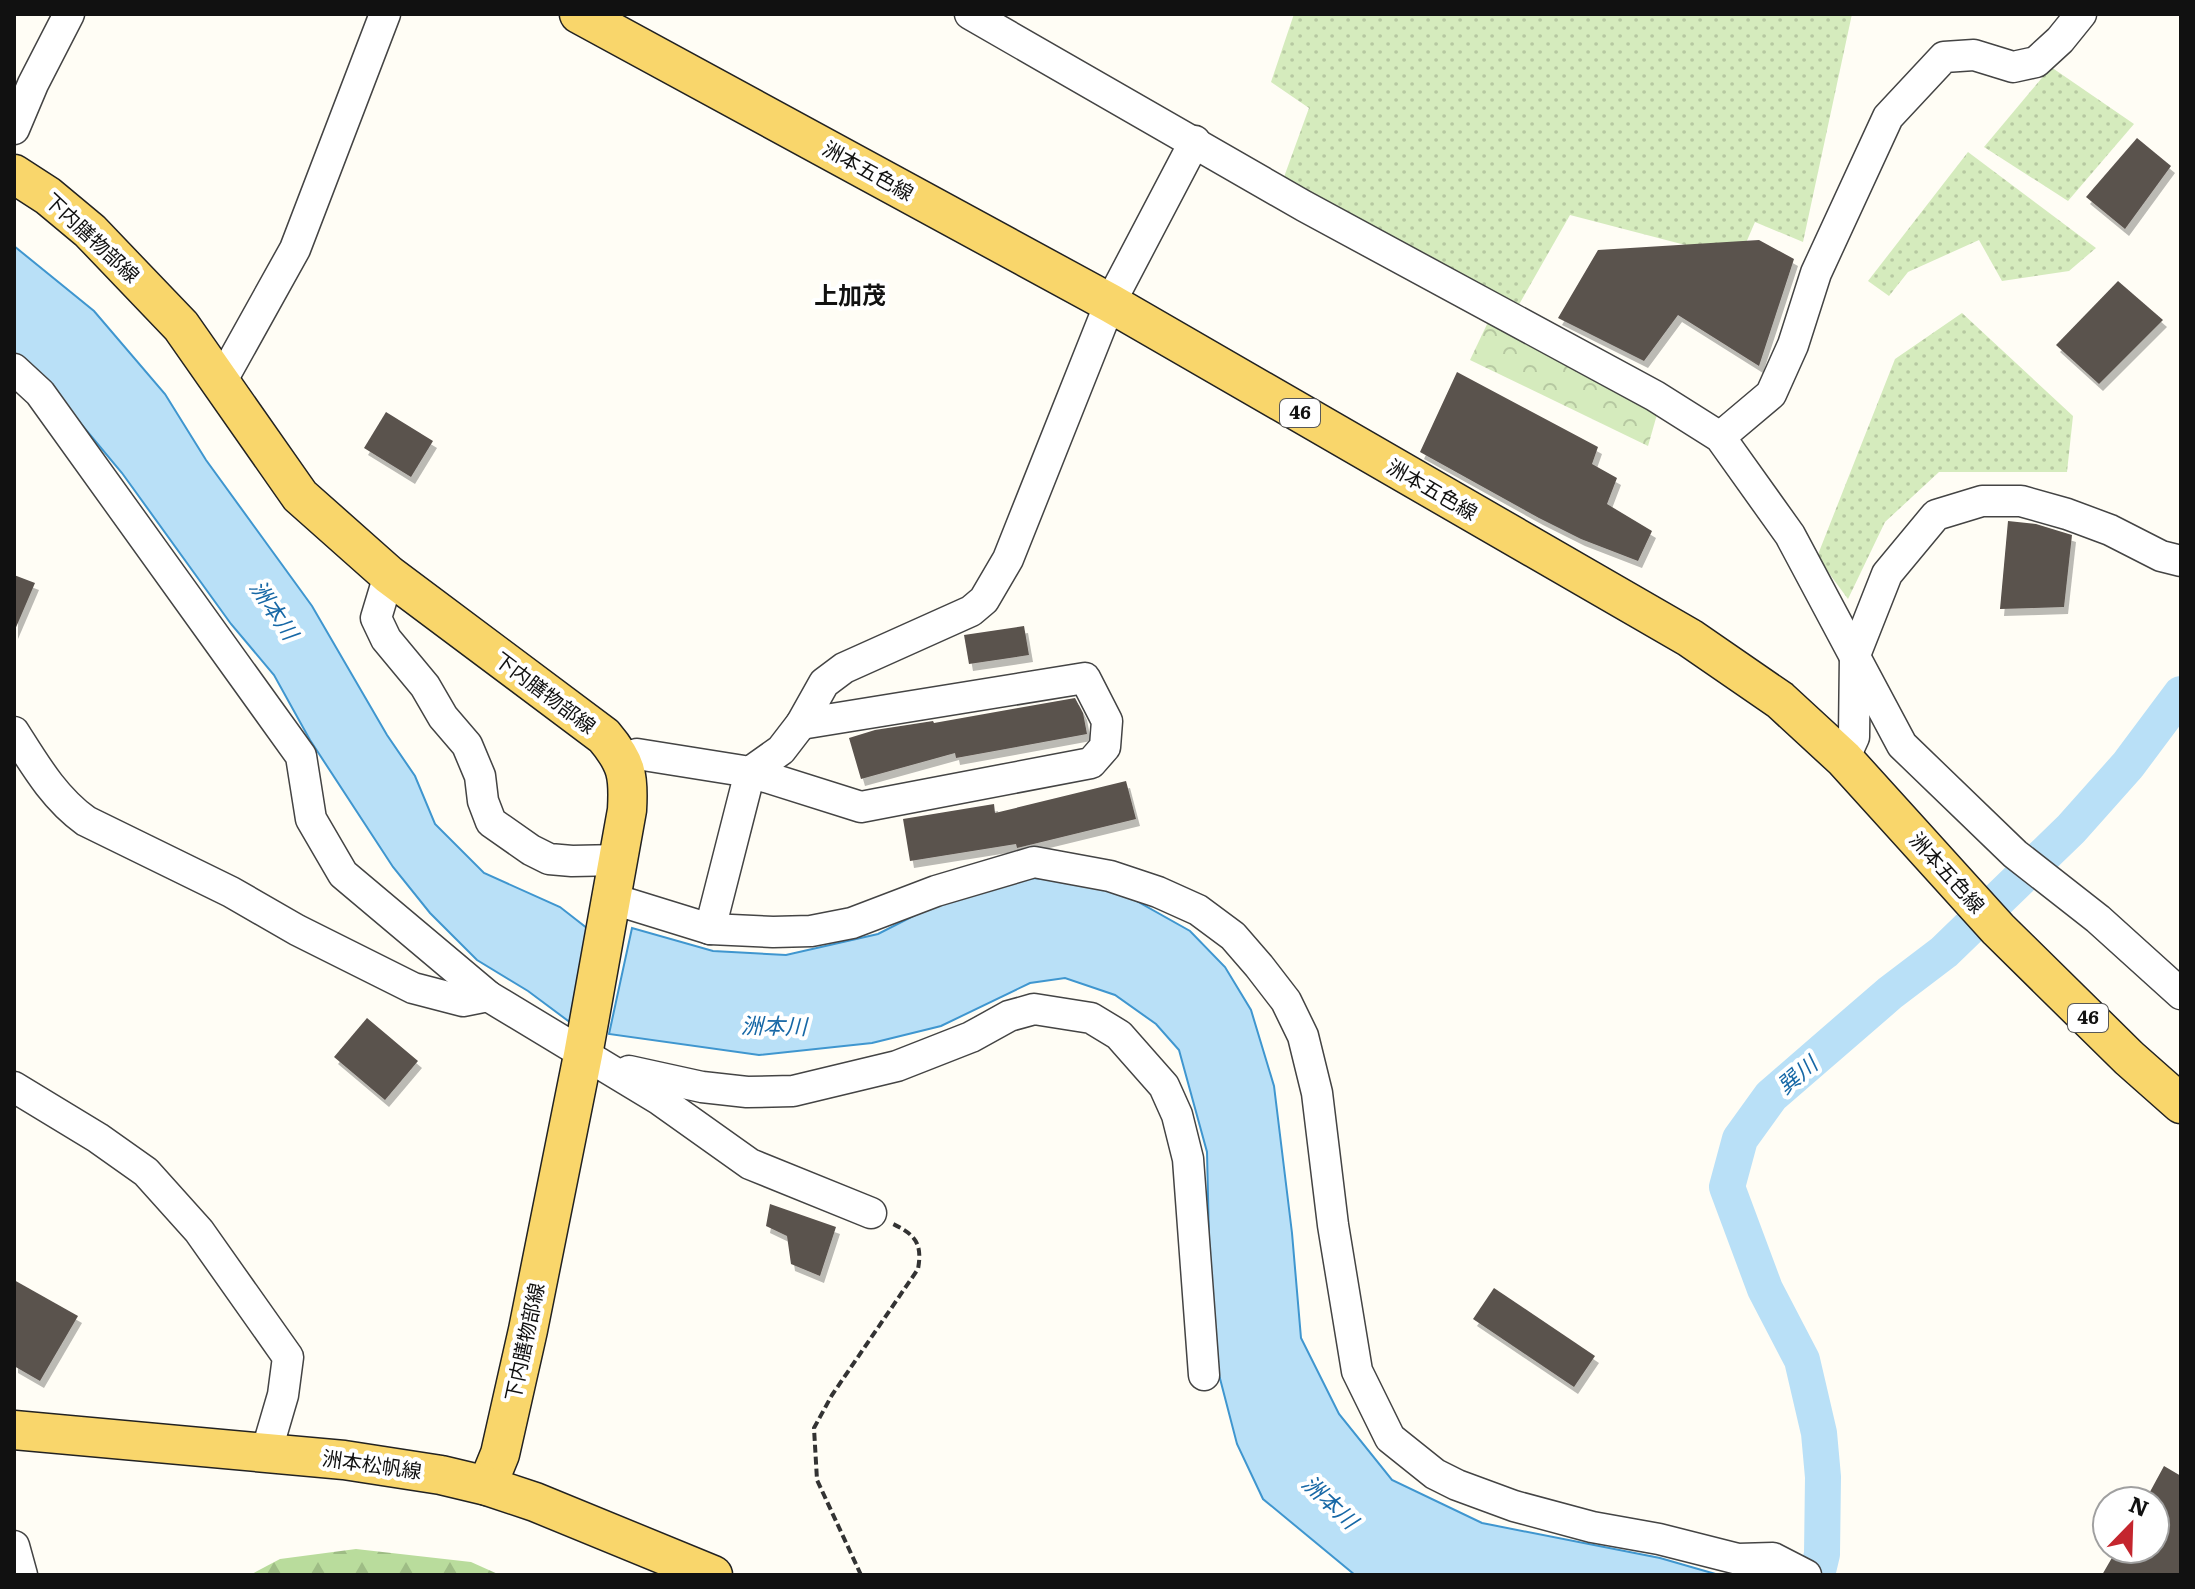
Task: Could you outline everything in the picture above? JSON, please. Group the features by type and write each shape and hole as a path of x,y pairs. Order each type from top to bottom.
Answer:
{"main road":[{"name":"洲本五色線","path":"579,14 1110,303 1690,638 1780,700 1844,759 1998,929 2129,1058 2181,1104"},
{"name":"下内膳物部線","path":"14,174 48,196 90,231 181,326 300,496 389,575 604,736 622,760 629,787 591,1052 500,1454 487,1486"},
{"name":"洲本松帆線","path":"14,1430 390,1466 487,1486 559,1511 713,1575"}],"street":[{"path":"14,129 69,14"},
{"path":"221,382 295,249 385,14"},
{"path":"970,14 1304,206 1655,396 1720,437 1790,535 1902,745 2015,854 2098,919 2181,994"},
{"path":"1720,437 1771,394 1793,345 1830,238 1888,117 1944,57 1974,55 2013,67 2036,62 2060,40 2081,14"},
{"path":"710,929 750,772 781,750 801,724 824,683 844,668 971,611 984,600 1008,559 1110,303 1195,141"},
{"path":"14,369 40,393 301,756 311,819 343,874 488,996 591,1052 750,1164 871,1213"},
{"path":"1844,759 1854,737 1855,655 1887,574 1936,515 1982,501 2021,501 2110,530 2161,556 2181,561"},
{"path":"389,575 376,618 386,639 425,686 443,717 467,745 480,776 483,801 491,822 549,859 620,860"},
{"path":"622,760 637,754 750,772 861,807 1091,763 1105,747 1107,721 1085,678 801,724"},
{"path":"14,732 51,789 68,808 86,821 231,892 297,930 413,988 463,1001 488,996"},
{"path":"613,899 710,929 811,931 852,923 936,891 1034,862 1110,876 1198,910 1233,936 1259,966 1286,1001 1303,1036 1317,1093 1333,1225 1357,1371 1390,1438 1435,1474 1514,1506 1592,1527 1659,1539 1738,1559 1773,1558 1806,1575"},
{"path":"591,1052 702,1087 747,1092 793,1091 897,1066 971,1037 1009,1016 1034,1009 1091,1018 1119,1035 1164,1086 1177,1115 1188,1159 1204,1375"},
{"path":"14,1087 98,1138 146,1172 199,1231 271,1332 288,1357 283,1395 266,1453"},
{"path":"14,1546 22,1575"}],"path":[{"path":"861,1575 817,1480 814,1428 832,1395 918,1269 919,1245 909,1231 871,1213"}],"green space":[{"path":"1294,14 1852,14 1803,242 1755,222 1739,259 1570,215 1517,308 1284,177 1309,108 1271,82"},
{"path":"2051,67 2134,124 2068,201 1984,147"},
{"path":"1968,152 2096,248 2069,271 2002,281 1979,240 1908,272 1889,296 1868,281"},
{"path":"1962,313 2073,416 2067,472 1939,472 1885,522 1848,599 1817,557 1895,359"},
{"path":"1489,320 1658,411 1648,446 1470,360"},
{"path":"356,1549 471,1562 500,1575 250,1575 280,1559"}],"water":[{"name":"洲本川","path":"14,246 94,311 165,394 206,460 312,606 387,735 415,776 435,824 484,873 560,907 597,936 579,1029 528,991 477,960 430,913 393,867 310,740 274,675 231,624 122,473 66,406 14,353"},
{"name":"洲本川","path":"1023,878 1068,879 1124,894 1190,931 1225,967 1251,1010 1274,1086 1301,1338 1339,1414 1392,1480 1482,1523 1660,1558 1719,1575 1355,1575 1263,1499 1237,1444 1217,1367 1207,1152 1179,1050 1156,1024 1115,995 1065,978 1030,983 941,1026 872,1043 759,1055 609,1034 632,928 713,951 786,955 878,934 927,909"}],"building":[{"path":"2137,138 2171,166 2125,229 2086,197"},
{"path":"1759,240 1794,259 1759,366 1678,315 1644,361 1558,318 1598,250"},
{"path":"2118,281 2163,320 2099,384 2056,345"},
{"path":"1457,372 1598,447 1592,464 1617,478 1607,504 1652,531 1638,561 1581,539 1539,518 1420,452"},
{"path":"386,412 433,441 411,477 364,448"},
{"path":"2008,521 2036,524 2072,535 2064,607 2000,609"},
{"path":"14,575 35,583 14,632"},
{"path":"1024,626 1029,655 969,664 964,635"},
{"path":"1075,698 1083,713 1087,734 956,758 955,753 861,779 849,738 875,730 934,723"},
{"path":"1126,781 1136,819 1017,848 1016,844 910,861 903,819 994,804 995,813"},
{"path":"367,1018 418,1061 385,1100 334,1057"},
{"path":"770,1204 836,1227 820,1276 791,1264 787,1236 766,1226"},
{"path":"14,1280 78,1316 40,1381 14,1366"},
{"path":"1494,1288 1595,1356 1574,1387 1473,1319"},
{"path":"2164,1466 2181,1476 2181,1575 2102,1575 2108,1565 2171,1565 2171,1485 2154,1485"}],"waterway":[{"name":"巽川","path":"1817,1575 1822,1554 1823,1477 1819,1433 1802,1360 1765,1289 1727,1187 1740,1139 1771,1096 1890,993 1944,952 2071,829 2128,765 2181,694"}],"district":[{"name":"上加茂","path":"850,296"}]}
